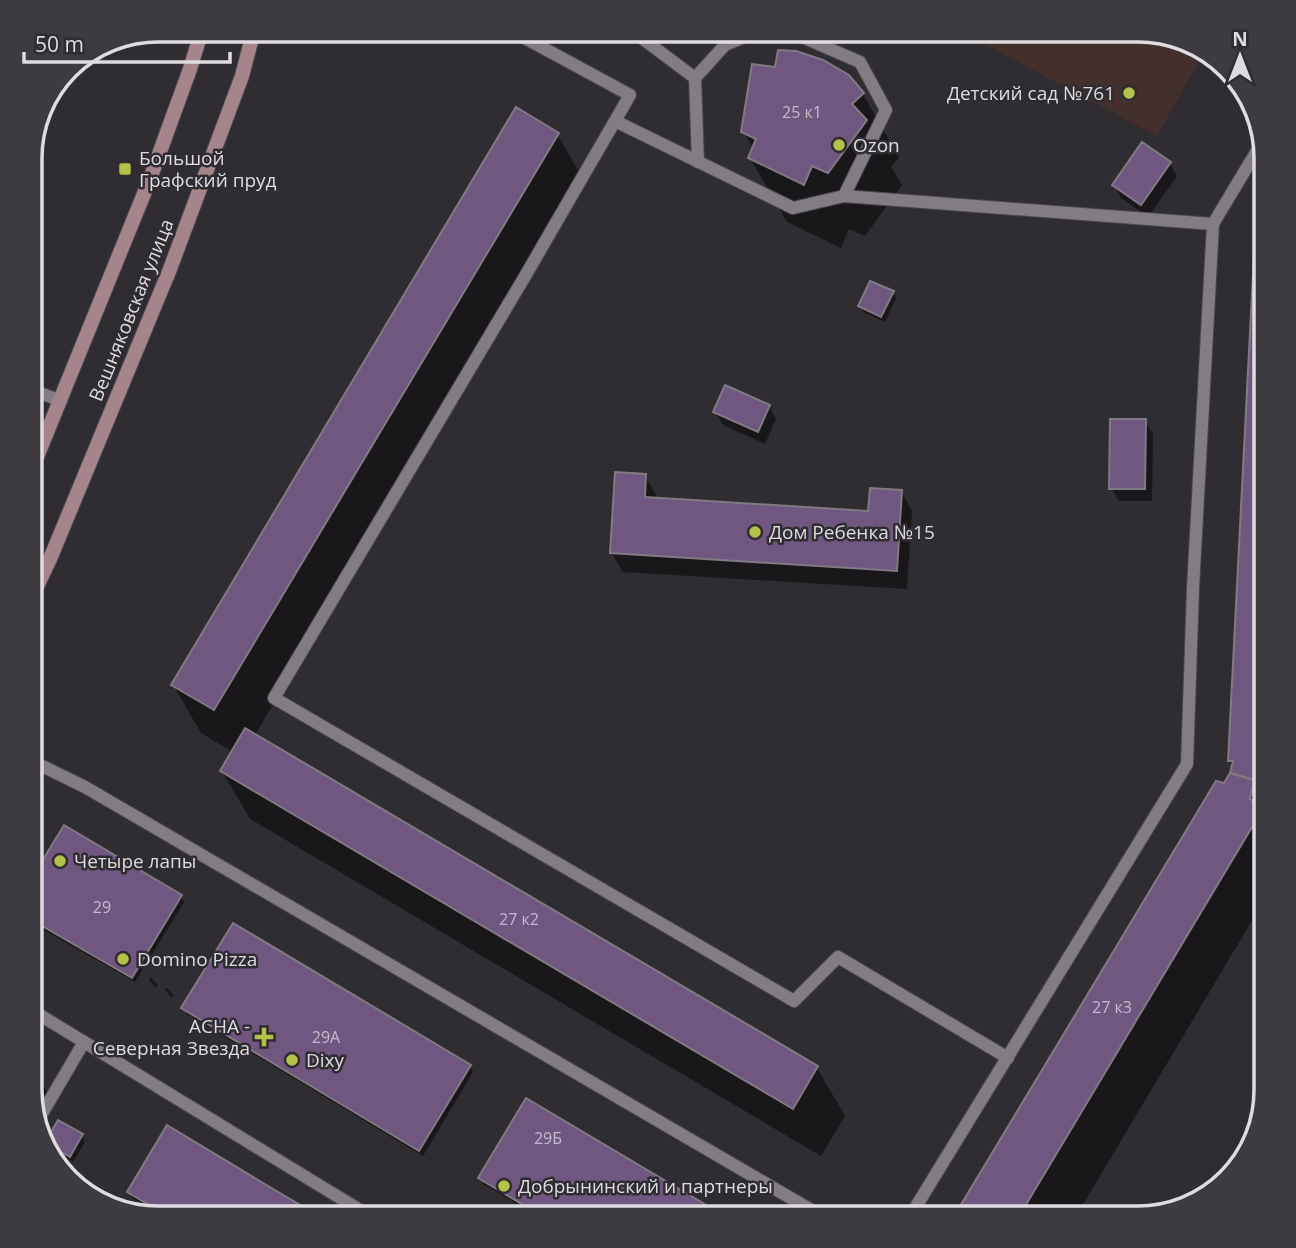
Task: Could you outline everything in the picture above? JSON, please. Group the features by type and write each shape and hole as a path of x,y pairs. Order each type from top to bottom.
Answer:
{"main road":[{"name":"Вешняковская улица","path":"42,446 150,179 198,42"},
{"name":"Вешняковская улица","path":"42,576 170,269 242,76 251,42"}],"lane":[{"path":"532,42 630,95 274,698 794,1001 838,957 1007,1058"},
{"path":"647,42 695,78"},
{"path":"698,162 695,78 725,45 732,42"},
{"path":"814,42 860,62 886,110 844,196"},
{"path":"615,121 793,208 844,196 1213,225"},
{"path":"916,1206 1187,764 1193,587 1213,225 1254,156"},
{"path":"42,394 61,401"},
{"path":"42,766 85,786 804,1206"},
{"path":"42,1016 353,1206"},
{"path":"44,1110 83,1042"}],"shaded area":[{"name":"Детский сад №761","path":"981,42 1145,42 1168,46 1200,61 1157,136"}],"building":[{"path":"778,50 796,51 823,60 849,75 864,93 852,104 867,120 828,173 812,166 804,185 748,158 756,139 741,132 752,64 775,67"},
{"path":"516,107 559,133 214,710 171,685"},
{"path":"1142,142 1171,162 1141,205 1112,185"},
{"path":"1254,254 1254,780 1230,773 1233,761 1228,761"},
{"path":"870,281 894,291 881,317 858,306"},
{"path":"725,385 770,405 758,432 713,412"},
{"path":"1110,419 1146,419 1145,489 1109,489"},
{"name":"Дом Ребенка №15","path":"615,472 646,474 645,497 868,511 870,488 902,490 897,571 610,553"},
{"path":"245,728 818,1066 793,1109 220,771"},
{"path":"1230,773 1254,780 1250,799 1254,801 1254,824 1025,1206 960,1206 1216,781 1224,783"},
{"path":"64,825 182,895 132,978 42,926 42,861"},
{"path":"233,923 471,1065 419,1151 181,1008"},
{"path":"526,1098 708,1206 525,1206 478,1178"},
{"path":"58,1120 83,1134 70,1157 61,1152 51,1133"},
{"path":"167,1125 302,1206 158,1206 149,1205 127,1192"}],"place":[{"name":"Детский сад №761","path":"1129,93"},
{"name":"Ozon","path":"839,145"},
{"name":"Большой Графский пруд","path":"125,169"},
{"name":"Дом Ребенка №15","path":"755,532"},
{"name":"Четыре лапы","path":"60,861"},
{"name":"Domino Pizza","path":"123,959"},
{"name":"АСНА - Северная Звезда","path":"264,1037"},
{"name":"Dixy","path":"292,1060"},
{"name":"Добрынинский и партнеры","path":"504,1186"}]}
